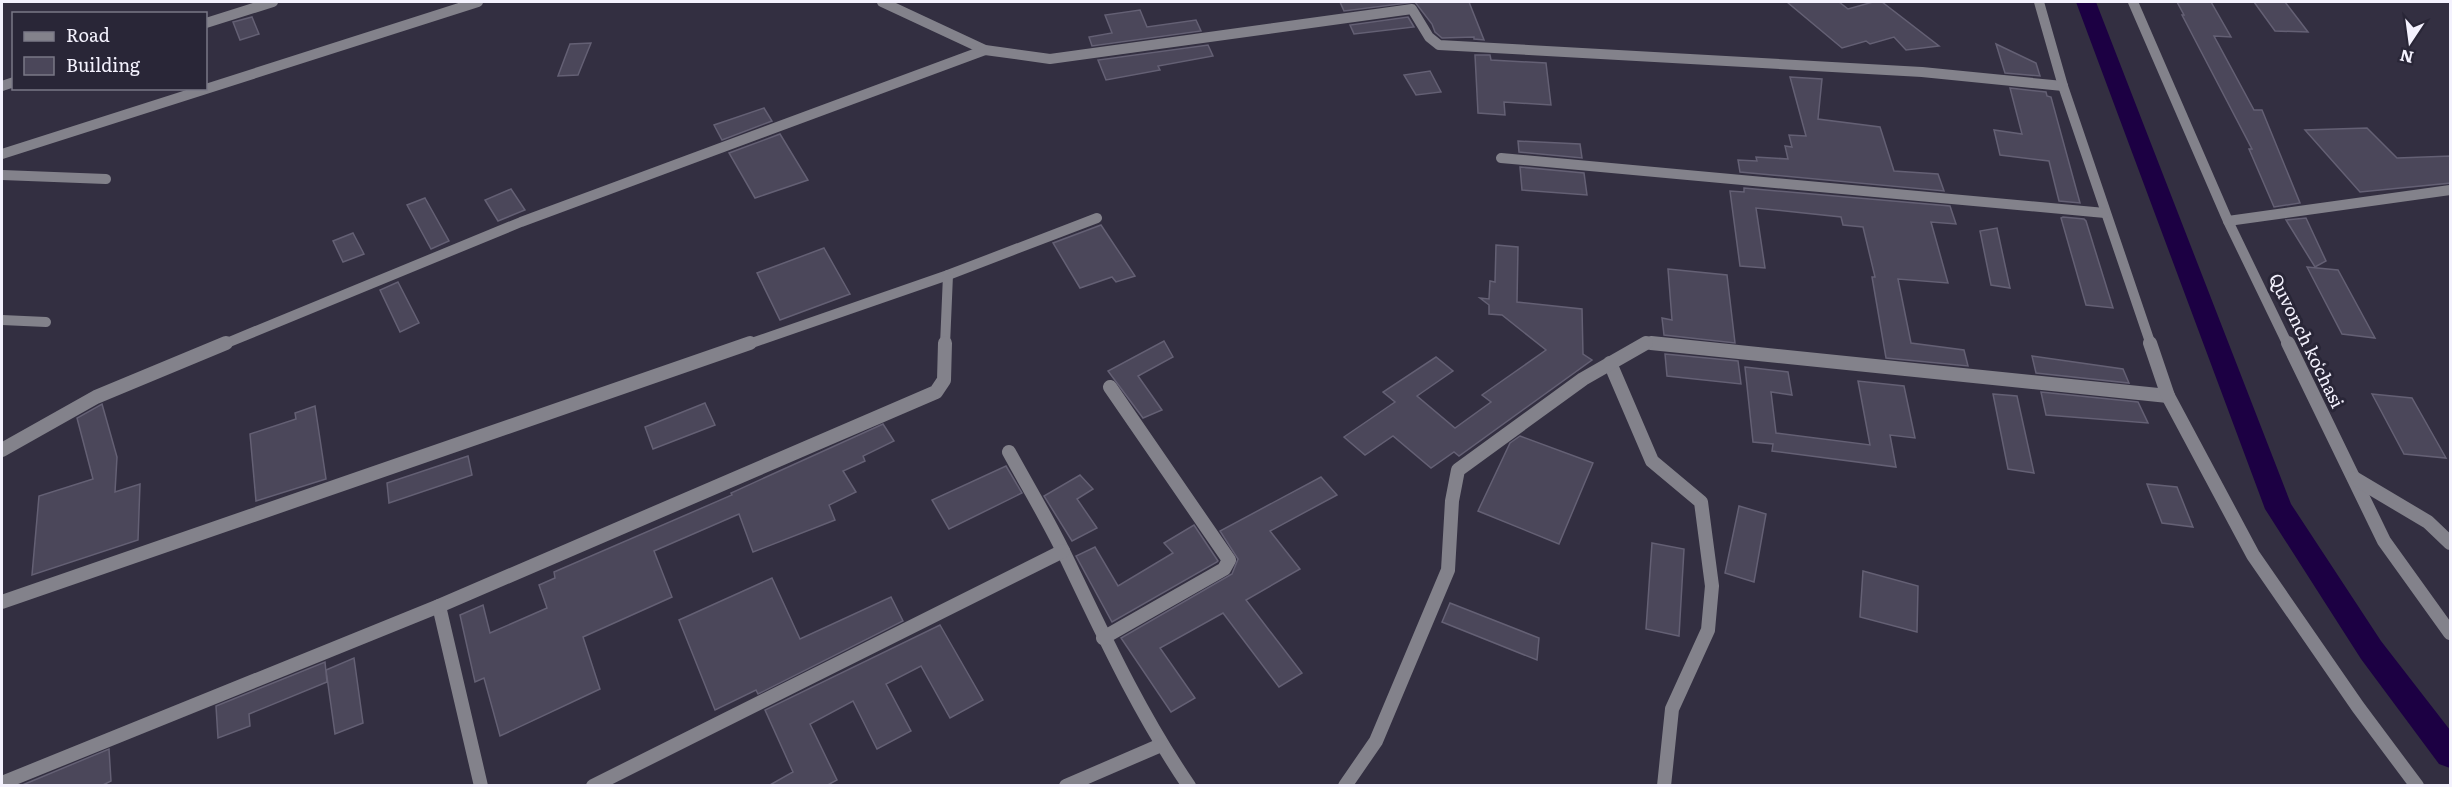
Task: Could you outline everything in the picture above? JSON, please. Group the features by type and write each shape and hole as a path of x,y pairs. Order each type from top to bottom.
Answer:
{"street":[{"path":"207,22 273,2"},
{"path":"207,89 478,2"},
{"path":"882,2 985,50 1050,59 1410,5 1429,37 1439,45 1922,72 2063,86"},
{"path":"2039,2 2063,86 2168,396 2253,555 2358,707 2417,786"},
{"name":"Quvonch koʻchasi","path":"2133,2 2228,221 2384,541 2451,633"},
{"path":"2,450 96,397 521,222 985,50"},
{"path":"2,154 202,90"},
{"path":"1501,158 2105,213"},
{"path":"2,175 106,179"},
{"path":"2228,221 2451,190"},
{"path":"2,602 948,275 1097,218"},
{"path":"2,783 439,606 936,392 944,380 948,275"},
{"path":"2,320 46,322"},
{"path":"1345,786 1376,741 1448,570 1452,501 1458,470 1582,379 1647,343 2168,396"},
{"path":"1610,363 1653,461 1701,502 1712,586 1708,630 1672,709 1664,786"},
{"path":"1103,638 1224,569 1229,560 1110,387"},
{"path":"1009,452 1063,551 1103,638 1161,745 1189,786"},
{"path":"2353,477 2428,522 2451,543"},
{"path":"593,786 1063,551"},
{"path":"439,606 481,786"},
{"path":"1066,786 1161,745"}],"building":[{"path":"1340,2 1415,2 1344,11"},
{"path":"1415,2 1469,2 1484,40 1474,39 1474,37 1442,38 1435,32 1432,24"},
{"path":"1787,2 1839,2 1848,9 1873,2 1882,2 1939,46 1906,50 1894,37 1870,44 1866,41 1842,48"},
{"path":"2177,2 2211,2 2231,37 2214,36 2254,110 2262,110 2300,203 2274,207 2249,149 2252,149"},
{"path":"2254,2 2285,2 2308,32 2275,31"},
{"path":"1140,10 1147,27 1196,20 1201,31 1092,46 1089,37 1112,33 1105,15"},
{"path":"252,17 259,34 240,40 233,22"},
{"path":"1408,17 1414,27 1354,34 1350,25"},
{"path":"591,43 578,75 558,76 570,44"},
{"path":"1996,44 2036,63 2040,76 2005,73"},
{"path":"1208,45 1213,56 1158,66 1160,70 1106,80 1098,60"},
{"path":"1475,55 1490,55 1491,60 1546,63 1551,105 1504,102 1505,115 1478,113"},
{"path":"1430,71 1441,92 1416,95 1404,75"},
{"path":"1790,77 1822,79 1818,119 1880,127 1894,171 1938,174 1944,191 1740,172 1738,160 1757,161 1756,157 1788,159 1785,146 1792,147 1789,135 1806,136"},
{"path":"2010,88 2046,92 2047,96 2051,97 2080,203 2059,201 2049,161 2000,155 1994,130 2022,134"},
{"path":"764,108 772,121 722,140 714,125"},
{"path":"2367,128 2397,158 2451,156 2451,183 2360,192 2305,130"},
{"path":"780,134 808,180 755,198 729,153"},
{"path":"1518,141 1580,144 1582,158 1519,152"},
{"path":"1520,167 1584,173 1587,195 1522,190"},
{"path":"1744,188 1950,206 1956,224 1931,222 1948,283 1898,279 1911,343 1964,350 1968,366 1886,358 1872,277 1875,277 1863,227 1843,225 1841,217 1756,208 1765,268 1740,266 1730,191 1744,192"},
{"path":"511,189 525,210 498,221 485,200"},
{"path":"425,198 449,241 431,249 407,205"},
{"path":"2061,218 2086,221 2113,308 2086,305"},
{"path":"2306,218 2326,261 2315,267 2286,220"},
{"path":"1101,225 1135,276 1116,282 1112,277 1080,288 1053,243"},
{"path":"1997,228 2010,288 1991,285 1980,231"},
{"path":"353,233 364,254 343,262 333,241"},
{"path":"1496,245 1518,247 1517,302 1582,309 1583,354 1592,360 1459,456 1454,452 1431,468 1393,436 1365,455 1344,437 1395,402 1383,392 1436,357 1453,371 1417,396 1455,428 1491,402 1482,395 1546,350 1502,315 1489,314 1489,305 1480,298 1489,299 1490,281 1495,282"},
{"path":"824,248 850,294 780,320 757,273"},
{"path":"2307,267 2338,270 2375,338 2342,334"},
{"path":"1668,269 1727,275 1735,343 1664,335 1662,318 1672,320"},
{"path":"398,282 419,323 400,332 380,290"},
{"path":"1164,341 1173,357 1138,376 1162,410 1143,418 1108,371"},
{"path":"1665,354 1738,361 1741,384 1667,376"},
{"path":"2032,356 2123,369 2129,383 2036,373"},
{"path":"1745,367 1788,372 1792,395 1771,392 1776,433 1870,445 1858,381 1904,386 1915,438 1890,435 1896,467 1772,451 1773,444 1753,442"},
{"path":"2041,392 2138,402 2148,423 2046,415"},
{"path":"1993,394 2017,396 2034,473 2008,469"},
{"path":"2372,394 2412,398 2446,458 2404,454"},
{"path":"705,403 715,425 653,449 645,427"},
{"path":"102,404 117,457 115,492 140,484 138,540 32,575 39,496 93,479 77,418"},
{"path":"315,406 326,479 256,501 250,434 296,419 295,413"},
{"path":"883,424 894,441 863,456 865,461 843,471 856,492 829,505 835,520 753,552 739,514 654,551 672,597 583,637 600,689 500,736 484,678 475,682 460,615 483,605 490,633 547,608 539,585 555,578 554,572 732,495 731,493"},
{"path":"1520,436 1593,463 1559,544 1478,511 1510,443"},
{"path":"468,456 472,475 389,503 387,483"},
{"path":"1006,466 1022,493 949,529 932,500"},
{"path":"1080,475 1093,489 1077,499 1097,528 1072,541 1044,496"},
{"path":"1321,477 1337,495 1270,531 1300,569 1246,600 1302,673 1279,687 1223,613 1160,648 1195,698 1171,712 1121,638 1232,574 1238,559 1220,531"},
{"path":"2147,484 2177,487 2193,527 2162,523"},
{"path":"1739,506 1766,514 1754,582 1725,573"},
{"path":"1194,525 1218,561 1112,622 1076,556 1095,547 1118,586 1173,553 1164,543"},
{"path":"1652,543 1684,549 1679,636 1646,629"},
{"path":"1863,571 1918,586 1917,632 1860,617"},
{"path":"772,578 800,639 891,597 903,621 758,694 756,690 715,710 679,620"},
{"path":"1450,603 1539,638 1537,660 1442,622"},
{"path":"940,625 983,700 950,718 921,666 886,684 911,731 877,749 853,701 810,724 837,780 826,786 768,786 793,772 765,710"},
{"path":"354,658 363,723 335,734 326,670"},
{"path":"325,662 327,682 249,714 250,726 218,738 216,706"},
{"path":"109,749 111,781 101,786 20,786"}],"waterway":[{"path":"2086,2 2279,509 2371,650 2450,754"}]}
